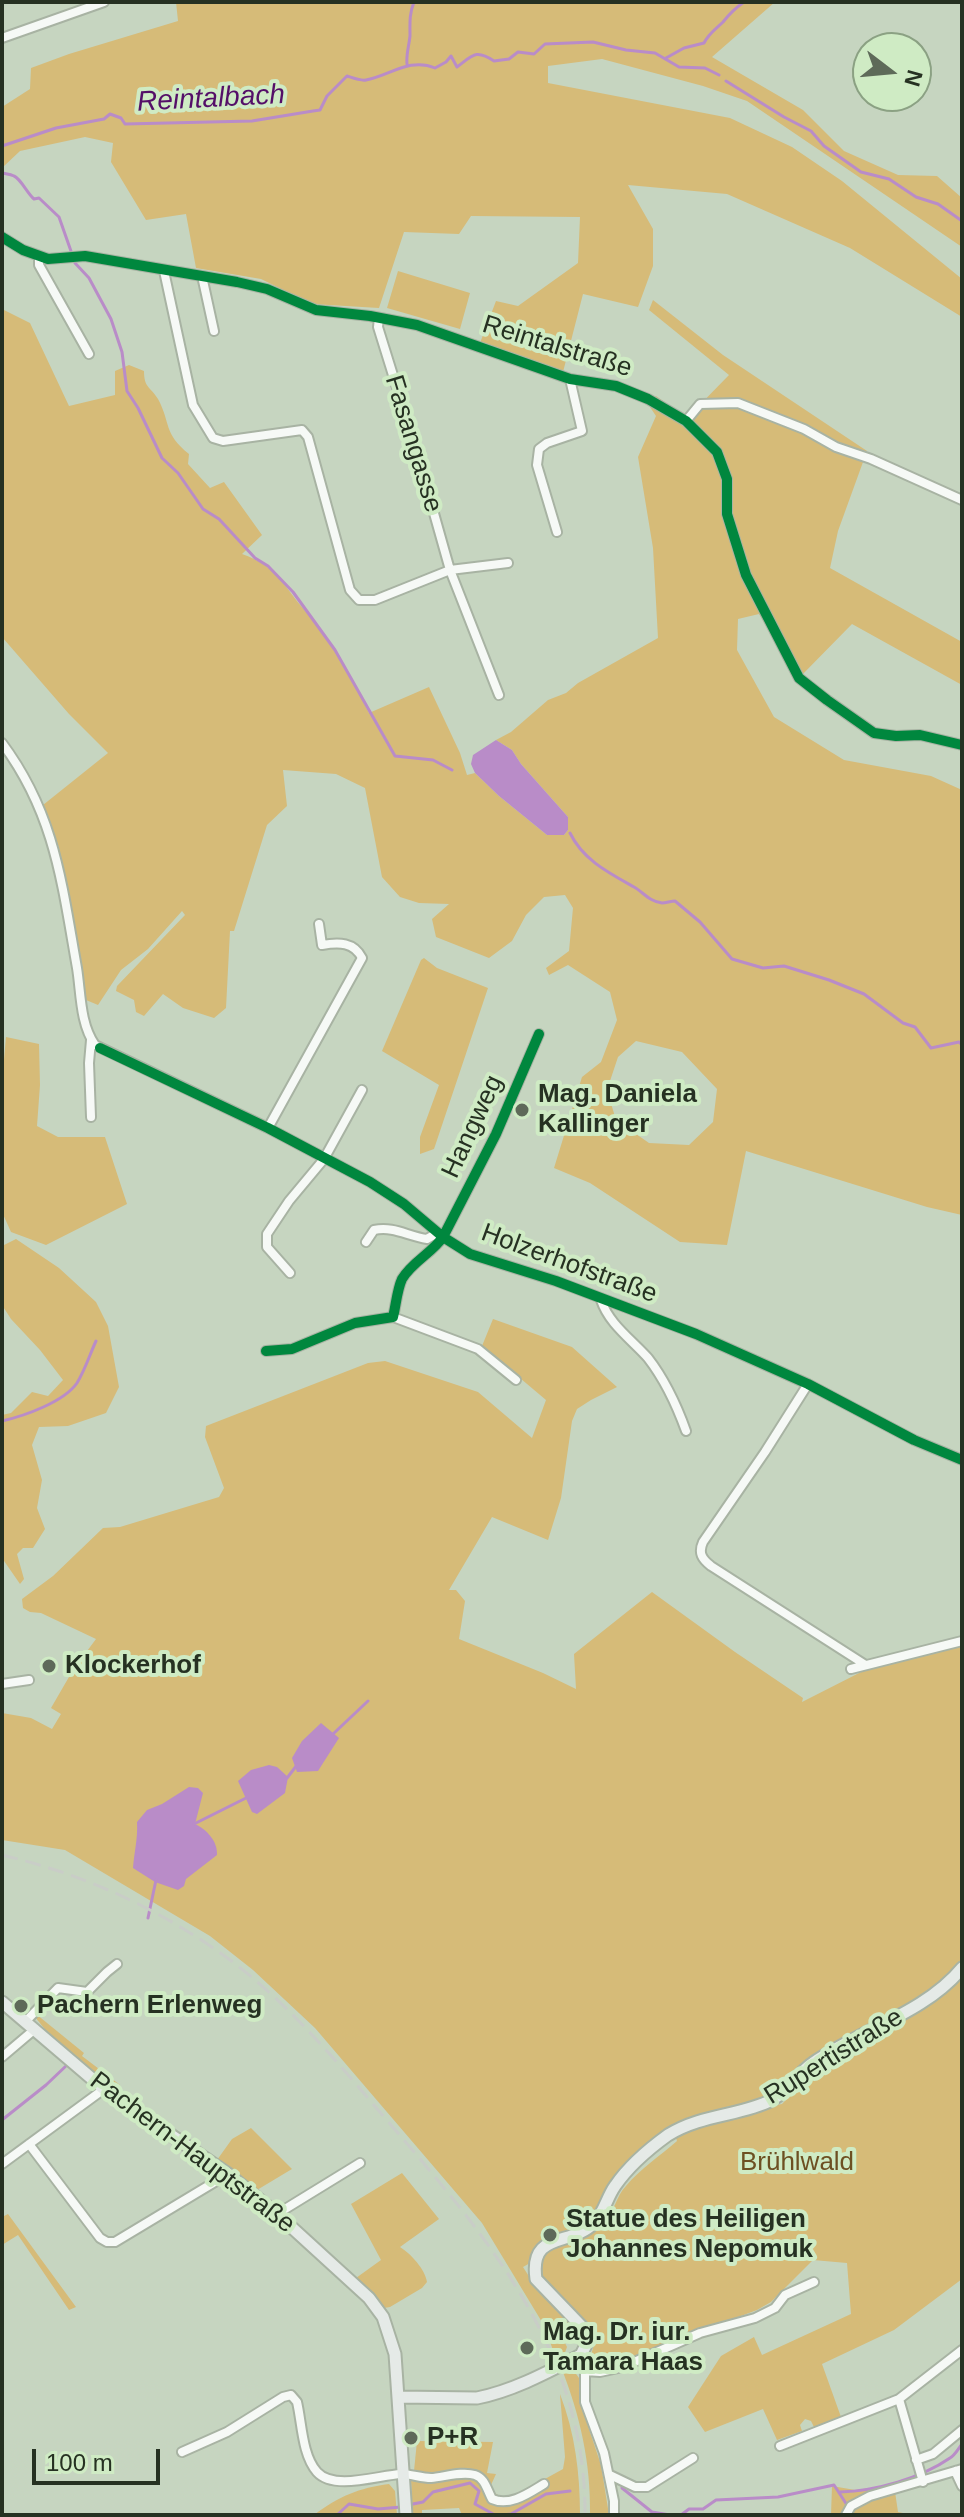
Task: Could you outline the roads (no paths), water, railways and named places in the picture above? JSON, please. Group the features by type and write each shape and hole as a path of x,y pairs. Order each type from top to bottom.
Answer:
{"main road":[{"name":"Rupertistraße","path":"581,2355 587,2343 586,2331 536,2279 534,2267 543,2246 582,2233 596,2221 614,2187 626,2172 668,2135 706,2118 776,2098 810,2065 911,2008 951,1982 962,1968"},
{"name":"Pachern-Hauptstraße","path":"2,2002 104,2089 228,2174 369,2298 383,2317 395,2354 406,2515"},
{"path":"398,2397 487,2396 507,2390 581,2355"}],"street":[{"path":"2,38 104,2"},
{"name":"Reintalstraße","path":"2,237 48,259 85,256 202,276 267,289 316,310 417,325 570,379 616,386 648,399 686,421 717,452 727,479 727,514 746,575 799,678 874,733 920,735 962,745"},
{"path":"39,257 39,265 89,354"},
{"path":"164,271 193,405 213,438 223,441 302,430 308,437 350,590 359,600 375,600 450,570 508,563"},
{"path":"202,276 214,331"},
{"name":"Fasangasse","path":"379,318 378,327 450,570 499,695"},
{"name":"Reintalstraße","path":"557,532 537,465 539,449 547,443 582,431 570,379"},
{"path":"686,421 700,404 738,403 962,500"},
{"path":"2,743 29,783 53,846 81,990 85,1028 91,1040 91,1117"},
{"path":"268,1128 362,958 351,945 322,945 319,924"},
{"name":"Hangweg","path":"393,1317 401,1281 408,1271 434,1250 491,1144 539,1034"},
{"name":"Holzerhofstraße","path":"91,1040 100,1048 268,1128 370,1182 404,1204 440,1235 482,1259 556,1281 696,1334 808,1384 914,1440 962,1460"},
{"path":"290,1273 267,1247 267,1234 289,1201 324,1159 362,1090"},
{"path":"366,1242 374,1230 386,1228 417,1238 440,1235"},
{"name":"Holzerhofstraße","path":"601,1300 605,1313 658,1373 672,1396 686,1431"},
{"path":"266,1351 292,1349 355,1323 393,1317 478,1349 516,1380"},
{"path":"808,1384 700,1549 704,1560 864,1664"},
{"path":"851,1669 962,1641"},
{"path":"2,1684 29,1680"},
{"path":"2,2057 58,1988 87,1992 117,1964"},
{"path":"2,2164 104,2089"},
{"path":"29,2144 100,2238 107,2242 115,2242 228,2174"},
{"path":"277,2214 360,2163"},
{"path":"585,2371 600,2372 623,2367 700,2333 755,2318 775,2308 785,2295 814,2282"},
{"path":"780,2446 899,2399 962,2350"},
{"path":"581,2355 585,2371 585,2402 610,2475 614,2515"},
{"path":"182,2452 227,2432 291,2395 297,2402 310,2461 319,2475 331,2481 403,2474 427,2478 475,2475 484,2482 492,2499 500,2502 524,2496 544,2484"},
{"path":"899,2399 923,2482"},
{"path":"916,2460 933,2454 962,2430"},
{"path":"610,2475 635,2487 647,2487 693,2458"},
{"path":"846,2515 851,2506 870,2496 958,2470 962,2486"}],"waterway":[{"path":"407,64 414,2"},
{"path":"666,58 684,48 704,43 744,2"},
{"name":"Reintalbach","path":"2,146 56,128 104,119 110,114 121,118 125,124 252,121 320,110 327,96 347,76 366,80 408,66 435,68 451,56 457,67 479,54 494,61 509,59 518,52 534,54 545,44 593,42 655,53 679,67 705,68 719,75"},
{"name":"Reintalbach","path":"726,81 811,131 824,146 861,172 889,179 916,197 938,204 962,221"},
{"path":"2,173 17,178 34,199 39,198 59,217 72,254"},
{"path":"75,263 89,278 111,319 122,352 127,391 162,458 178,473 203,509 219,519 255,558 268,566 293,592 335,650 395,756 433,760 452,770"},
{"path":"570,833 582,851 606,871 654,901 675,901 700,922 732,959 763,968 784,966 829,980 864,994 903,1023 915,1027 931,1048 959,1042 962,1045"},
{"path":"2,1421 43,1407 71,1390 80,1378 96,1341"},
{"path":"333,1734 368,1701"},
{"path":"287,1778 297,1765"},
{"path":"194,1824 248,1797"},
{"path":"148,1918 156,1880"},
{"path":"2,2120 67,2065"},
{"path":"840,2492 883,2486 912,2477 950,2458 962,2444"},
{"path":"408,2505 423,2502 433,2492 470,2483 479,2491 475,2504 495,2515"},
{"path":"681,2515 689,2509 703,2509 716,2500 778,2497 834,2485 847,2505"},
{"path":"622,2488 652,2512 670,2515"},
{"path":"503,2515 511,2514 546,2494 570,2491"},
{"path":"337,2515 349,2504 378,2509 401,2507"}],"railway":[{"path":"2,1855 91,1883 147,1908 200,1939 268,1991 344,2070 455,2201 521,2295 547,2345 568,2398 581,2454 585,2515"}],"place":[{"name":"Mag. Daniela Kallinger","path":"522,1110"},
{"name":"Klockerhof","path":"49,1666"},
{"name":"Pachern Erlenweg","path":"21,2006"},
{"name":"Statue des Heiligen Johannes Nepomuk","path":"550,2235"},
{"name":"Mag. Dr. iur. Tamara Haas","path":"527,2348"},
{"name":"P+R","path":"411,2438"}],"park label":[{"name":"Brühlwald","path":"797,2163"}]}
